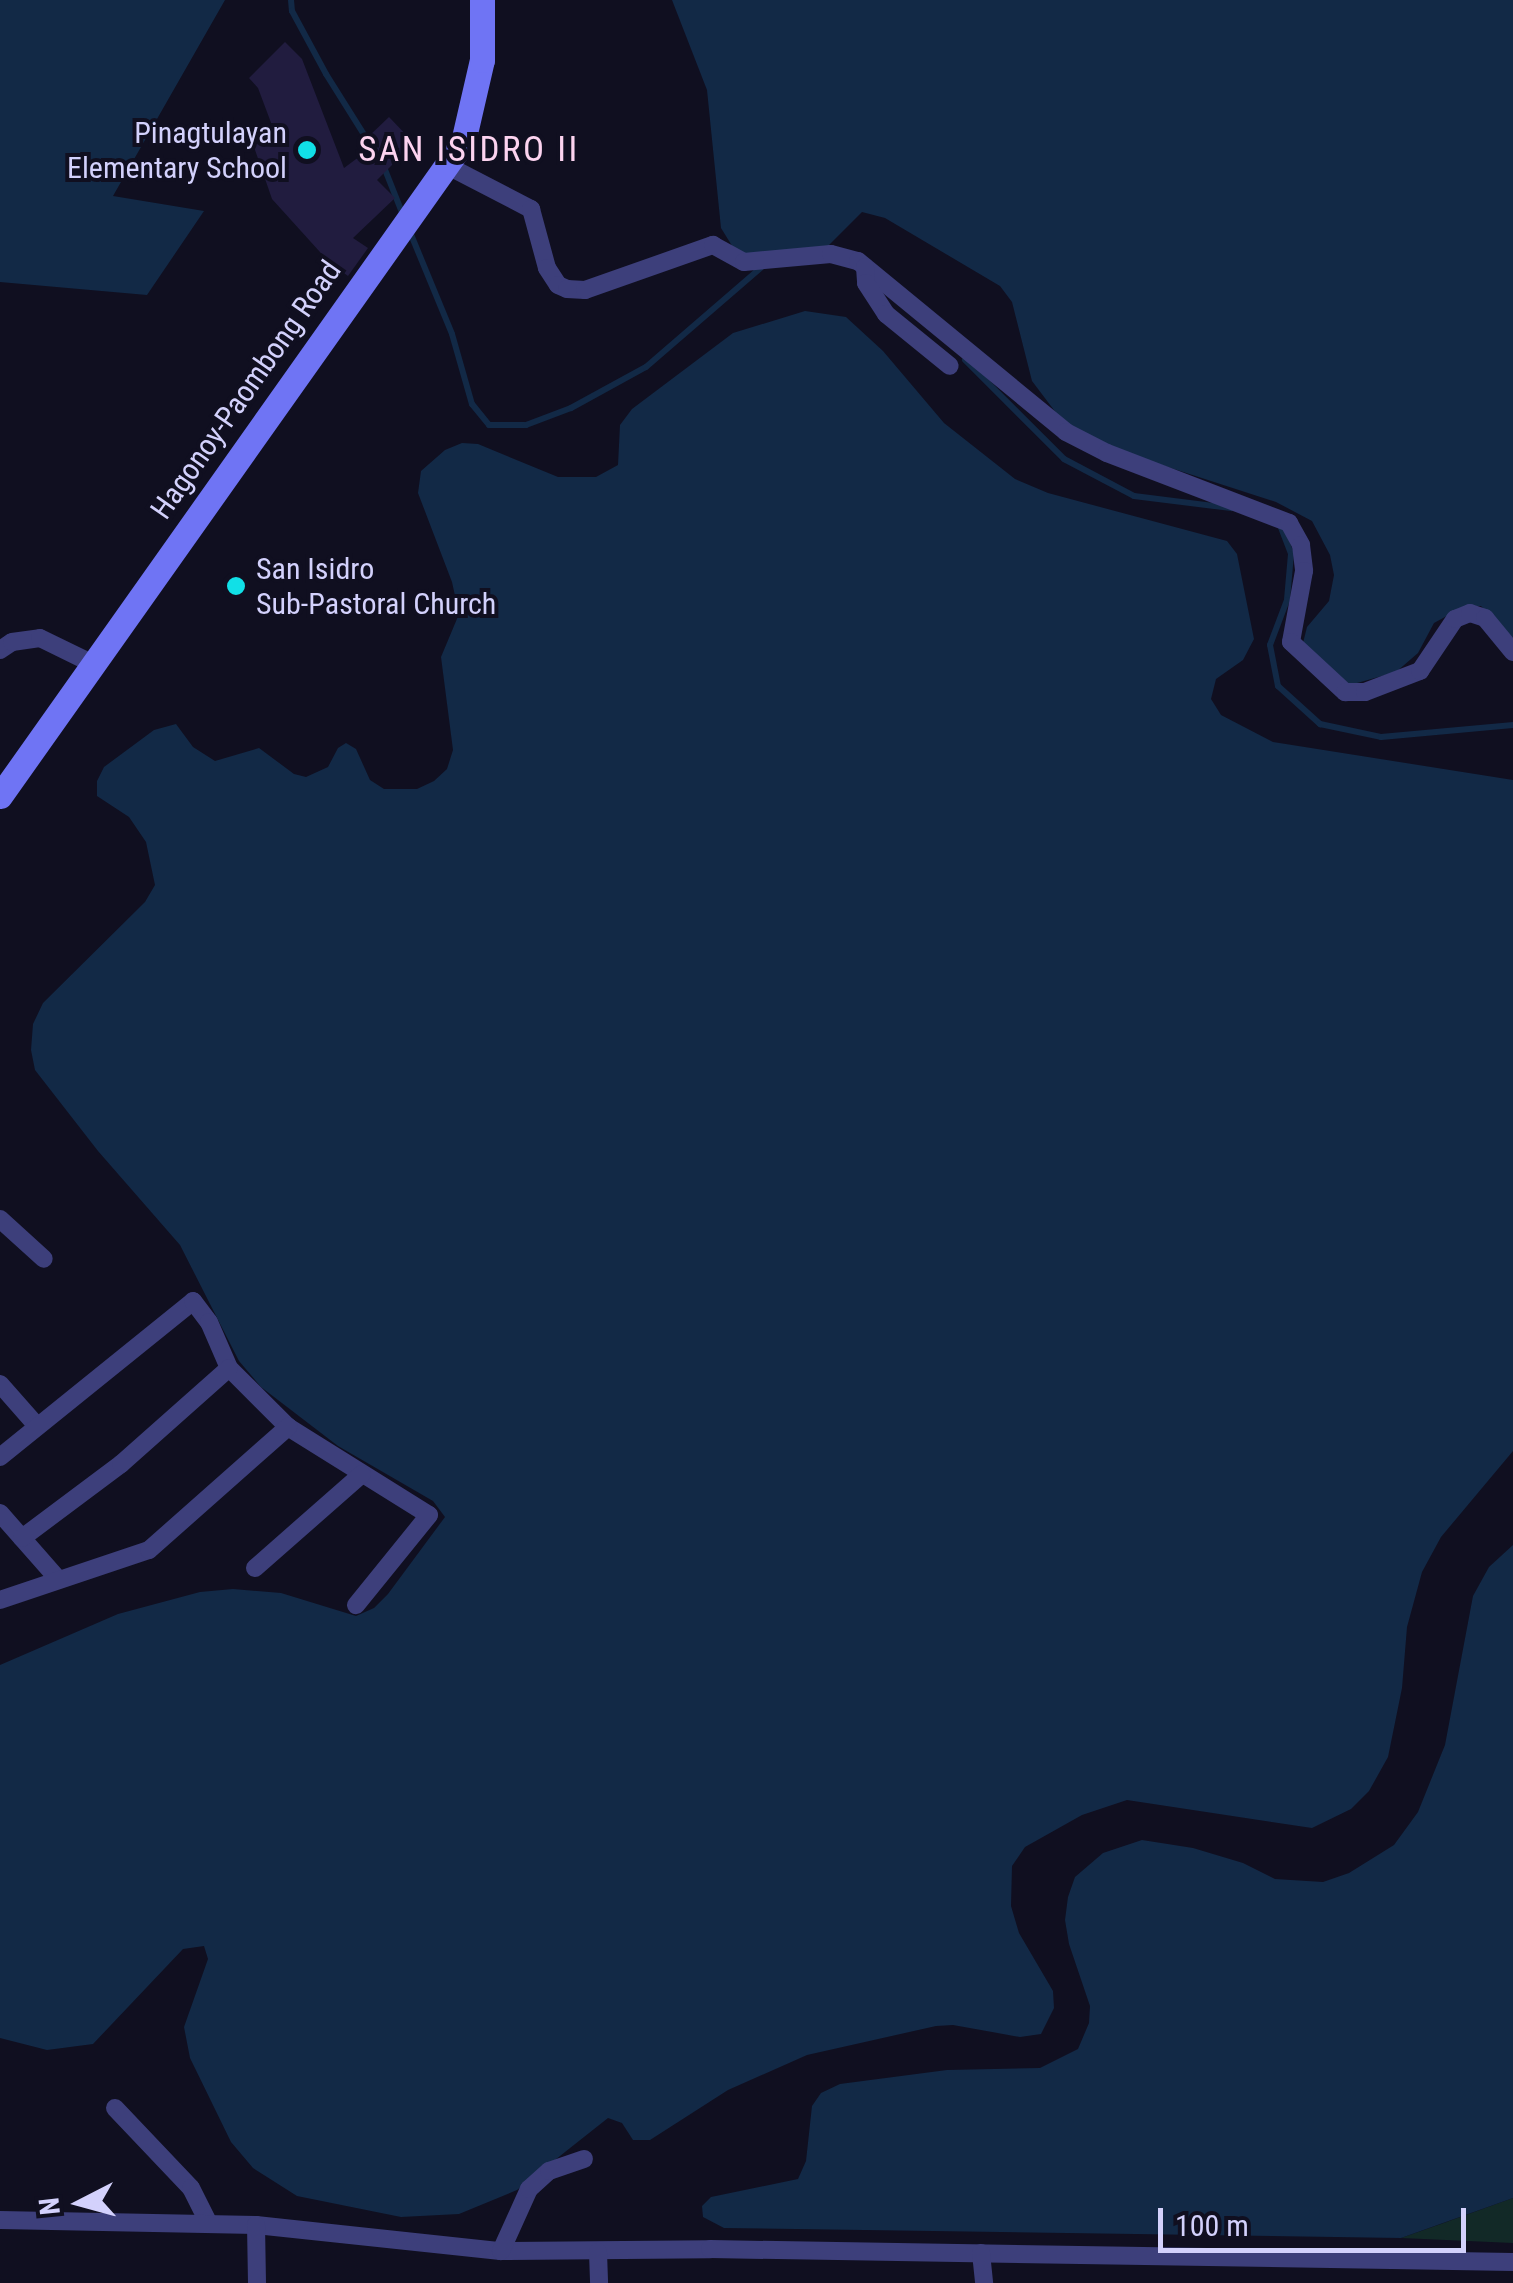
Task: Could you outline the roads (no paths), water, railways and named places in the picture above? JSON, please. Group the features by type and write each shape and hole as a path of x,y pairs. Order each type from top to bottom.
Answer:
{"main road":[{"name":"Hagonoy-Paombong Road","path":"0,796 446,165 468,128 479,80 482,0"}],"street":[{"path":"446,165 531,209 547,268 558,285 568,289 586,290 713,244 744,262 831,254 865,275 1066,432 1107,453 1290,523 1301,545 1304,572 1290,642 1344,692 1366,692 1420,671 1454,620 1470,613 1485,618 1513,652"},
{"path":"865,275 886,314 950,366"},
{"path":"0,650 12,642 40,638 93,664"},
{"path":"0,1219 44,1258"},
{"path":"0,1457 192,1301 200,1305 229,1368 288,1427 429,1515 356,1605"},
{"path":"22,1538 121,1464 229,1368"},
{"path":"0,1384 37,1426"},
{"path":"0,1600 150,1550 288,1427"},
{"path":"255,1568 362,1474"},
{"path":"0,1513 58,1579"},
{"path":"115,2108 191,2188 209,2224"},
{"path":"501,2251 529,2189 549,2172 584,2160"},
{"path":"0,2220 256,2225 501,2251 710,2249 1513,2262"},
{"path":"256,2225 258,2283"},
{"path":"594,2252 599,2283"},
{"path":"981,2254 984,2283"}],"water":[{"path":"0,0 225,0 113,196 204,211 147,295 0,282"},
{"path":"672,0 1513,0 1513,638 1481,606 1465,606 1434,623 1418,653 1396,672 1350,685 1303,643 1307,627 1329,601 1334,575 1330,555 1312,521 1276,502 1106,447 1063,422 1032,381 1012,302 1000,286 885,218 862,212 828,246 745,254 734,249 721,228 707,90"},
{"path":"805,311 846,317 883,351 944,423 1015,479 1048,493 1227,541 1237,554 1254,639 1243,660 1216,679 1211,699 1221,715 1273,742 1513,780 1513,1451 1441,1537 1422,1572 1407,1627 1402,1688 1388,1757 1369,1791 1351,1809 1312,1828 1127,1800 1082,1815 1025,1847 1012,1866 1011,1906 1019,1933 1053,1991 1054,2008 1041,2034 1020,2037 953,2025 936,2026 807,2055 728,2090 650,2140 633,2140 622,2123 608,2118 517,2190 459,2214 401,2217 297,2196 253,2168 231,2142 190,2058 184,2027 208,1959 204,1946 183,1949 93,2044 47,2050 0,2038 0,1665 118,1614 200,1592 233,1589 281,1593 356,1616 374,1608 388,1594 445,1517 433,1501 338,1446 261,1387 239,1361 180,1245 98,1151 35,1070 31,1050 33,1024 43,1003 145,902 155,885 146,842 129,817 97,796 97,781 104,767 154,730 176,724 193,747 215,761 259,748 294,774 306,777 328,767 338,748 346,743 356,749 370,780 384,789 417,789 434,781 447,769 453,750 441,657 459,614 452,582 418,493 421,471 445,450 462,443 478,444 558,477 596,477 618,465 620,425 632,409 733,333"},
{"path":"1513,1545 1513,2198 1401,2238 724,2228 703,2217 702,2206 711,2197 798,2179 806,2161 812,2106 821,2093 840,2084 947,2070 1040,2068 1078,2049 1089,2023 1090,2006 1065,1920 1075,1877 1103,1853 1142,1840 1193,1848 1243,1863 1275,1879 1323,1882 1349,1873 1394,1845 1418,1812 1445,1745 1473,1596 1489,1567"}],"waterway":[{"path":"291,0 292,11 326,74 375,152"},
{"path":"384,167 403,215"},
{"path":"410,232 452,334 472,404 489,425 526,425 571,408 646,367 764,265"},
{"path":"965,360 1064,459 1134,496 1231,508"},
{"path":"1280,525 1291,554 1287,600 1270,645 1278,686 1320,724 1381,737 1513,725"}],"place":[{"name":"Pinagtulayan Elementary School","path":"307,150"},
{"name":"San Isidro Sub-Pastoral Church","path":"236,586"}],"district":[{"name":"SAN ISIDRO II","path":"469,150"}]}
